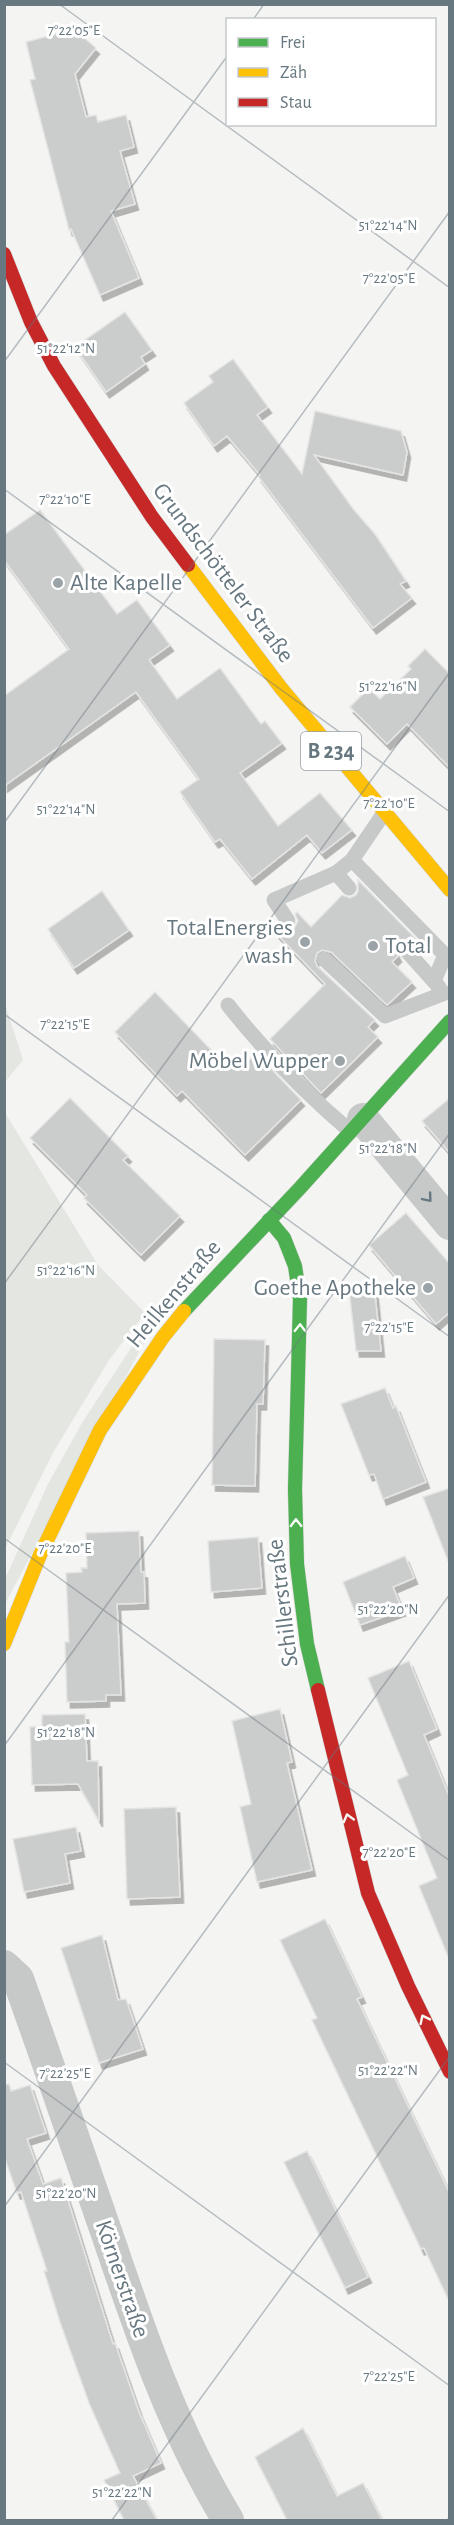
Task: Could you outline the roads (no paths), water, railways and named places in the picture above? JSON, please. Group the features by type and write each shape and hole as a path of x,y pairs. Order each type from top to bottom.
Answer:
{"street":[{"name":"Grundschötteler Straße","path":"4,254 31,321 54,366 152,517 240,636 384,813 450,890"},
{"name":"Heilkenstraße","path":"4,1644 40,1555 100,1430 163,1337 450,1021"},
{"path":"357,1125 450,1224"},
{"name":"Schillerstraße","path":"269,1220 284,1238 295,1266 300,1299 295,1489 297,1564 307,1644 368,1893 408,1986 450,2072"},
{"name":"Körnerstraße","path":"4,1966 18,1979 141,2334 175,2420 205,2482 228,2520"}],"lane":[{"path":"288,921 274,900 336,873 352,860 384,813"},
{"path":"352,860 445,955 434,981"},
{"path":"336,873 349,888"},
{"path":"324,959 385,1016 447,995 405,949"},
{"path":"228,1005 262,1048 310,1097 357,1125"}],"place":[{"name":"Alte Kapelle","path":"58,583"},
{"name":"TotalEnergies wash","path":"305,942"},
{"name":"Total","path":"373,946"},
{"name":"Möbel Wupper","path":"340,1061"},
{"name":"Goethe Apotheke","path":"428,1288"}]}
